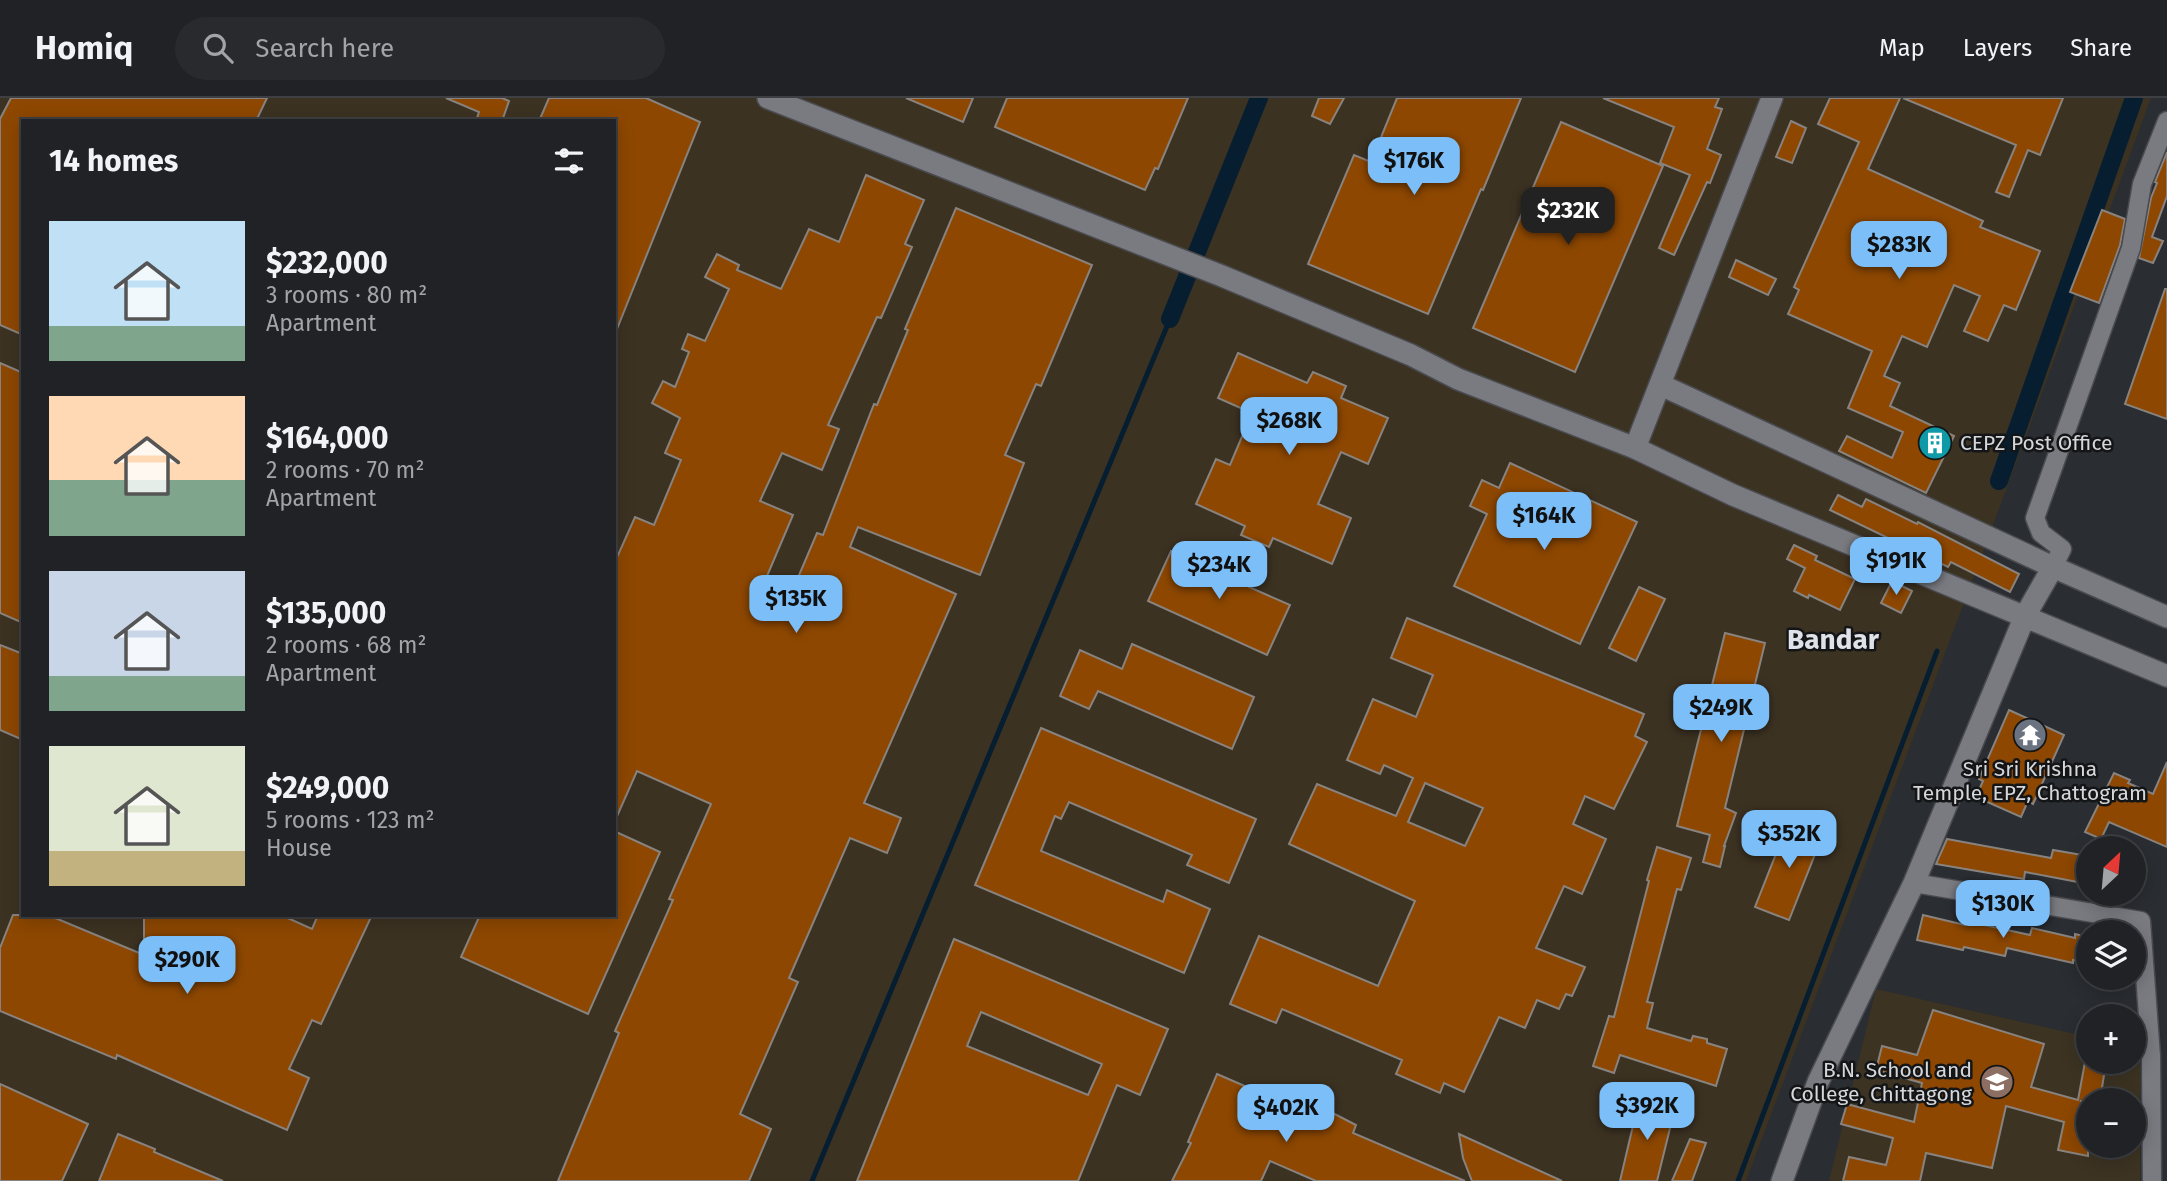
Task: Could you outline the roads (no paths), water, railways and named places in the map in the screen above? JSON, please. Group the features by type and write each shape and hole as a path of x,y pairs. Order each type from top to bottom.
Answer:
{"street":[{"path":"768,98 1170,254 1411,355 1458,380 1635,448 1733,495 2167,676"},
{"path":"1635,448 1772,98"},
{"path":"1782,1181 1818,1082 1914,883 2025,616 2062,549 2041,533 2035,518 2131,248 2142,184 2167,121"},
{"path":"1661,385 2167,617"},
{"path":"1914,883 2141,921 2151,1056 2152,1181"}],"waterway":[{"path":"1170,319 1259,98"},
{"path":"1999,481 2134,98"},
{"path":"812,1181 1170,319"},
{"path":"1738,1181 1937,651"}],"place":[{"name":"CEPZ Post Office","path":"1935,443"},
{"name":"Sri Sri Krishna Temple, EPZ, Chattogram","path":"2030,735"},
{"name":"B.N. School and College, Chittagong","path":"1997,1082"}],"district":[{"name":"Bandar","path":"1833,639"}]}
